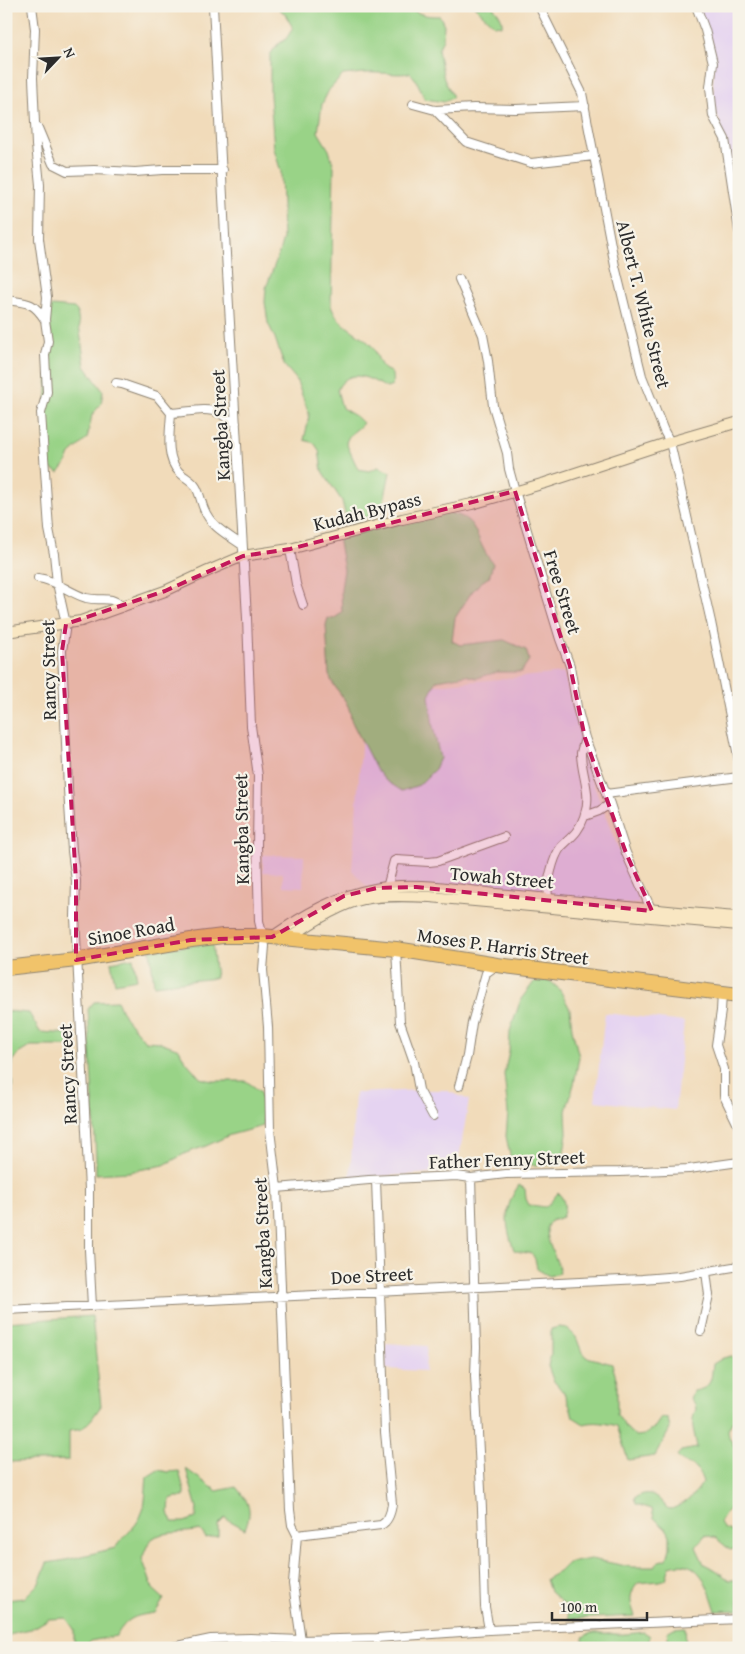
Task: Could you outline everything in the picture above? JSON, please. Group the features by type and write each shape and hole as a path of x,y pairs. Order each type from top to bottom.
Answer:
{"highway":[{"name":"Sinoe Road","path":"6,968 76,960 223,936 267,936"},
{"name":"Moses P. Harris Street","path":"267,936 396,950 498,965 739,995"}],"street":[{"name":"Rancy Street","path":"32,6 35,28 33,78 40,184 40,239 47,297 45,320 48,340 44,355 47,392 41,413 48,529 66,624 62,650 72,851 76,881 76,960 89,1189 89,1250 92,1306"},
{"name":"Kangba Street","path":"213,6 247,618 251,726 258,776 256,846 259,921 267,936 263,970 268,1027 270,1130 277,1188 290,1510 292,1525 297,1535 293,1584 300,1644"},
{"name":"Albert T. White Street","path":"539,6 582,93 615,266 642,376 670,442 712,622 739,761"},
{"path":"696,6 705,30 713,63 710,87 714,116 725,139 739,231"},
{"path":"413,104 434,110 585,106"},
{"path":"434,110 466,142 531,163 594,156"},
{"path":"36,123 53,164 68,171 223,170"},
{"name":"Free Street","path":"459,280 482,335 488,361 492,406 507,453 515,491 570,666 585,738 626,853 652,910"},
{"path":"6,300 31,304 40,312 45,320"},
{"path":"116,383 157,396 171,413 170,442 172,462 179,472 190,479 195,486 205,510 215,527 242,545"},
{"path":"171,413 204,409 219,412 228,420 236,423"},
{"name":"Kudah Bypass","path":"6,632 66,624 123,607 165,591 243,556 290,549 402,519 472,504 739,422"},
{"path":"290,549 296,584 303,605"},
{"path":"38,578 57,583 88,598 112,599 123,607"},
{"path":"548,898 547,890 556,855 574,836 585,816 588,788 581,752 585,738"},
{"path":"606,794 739,777"},
{"path":"585,816 610,804"},
{"path":"388,884 394,861 396,860 428,862 438,860 504,838"},
{"name":"Towah Street","path":"267,936 344,896 377,888 416,887 739,917"},
{"name":"Towah Street","path":"288,939 306,926 347,905 363,899 388,897 430,897 739,925"},
{"path":"396,950 400,1022 414,1062 419,1090 433,1116"},
{"path":"459,1086 467,1056 472,1023 486,973 498,965"},
{"path":"722,993 716,1045 724,1069 724,1096 739,1127"},
{"name":"Father Fenny Street","path":"277,1188 457,1176 471,1178 506,1174 689,1169 739,1162"},
{"path":"471,1178 476,1347 475,1376 485,1607 489,1630"},
{"path":"297,1535 381,1525 386,1522 391,1512 392,1504 385,1432 376,1180"},
{"name":"Doe Street","path":"6,1310 680,1276 739,1266"},
{"path":"701,1331 709,1295 706,1272"},
{"path":"168,1648 211,1639 250,1638 300,1644 489,1630 739,1619"}],"highlighted area":[{"path":"515,491 570,666 585,738 626,853 652,911 416,887 377,888 344,896 272,937 191,940 76,960 76,881 62,651 66,624 165,591 243,556 290,549"}],"shaded area":[{"path":"698,6 739,6 739,203 719,120 715,112 714,67"},
{"path":"564,673 591,778 640,904 366,886 352,870 363,722 362,692"},
{"path":"263,855 304,856 303,887 283,886 283,873 263,872"},
{"path":"605,1013 684,1022 675,1110 595,1101"},
{"path":"445,1090 469,1100 460,1152 452,1170 434,1173 350,1178 355,1093"},
{"path":"386,1343 427,1346 425,1371 386,1369"}],"green space":[{"path":"276,6 404,6 424,15 440,16 444,25 443,39 438,50 444,79 453,97 444,102 425,99 417,82 410,73 366,73 343,75 329,90 322,104 318,132 329,150 334,167 331,306 334,313 343,323 370,344 381,365 392,375 392,386 387,388 366,378 353,376 347,378 337,390 342,408 363,423 351,434 346,443 358,469 369,471 378,467 390,472 382,511 359,521 346,518 342,501 322,471 319,450 314,443 304,440 309,414 296,379 284,365 268,323 265,302 266,288 283,238 281,172 274,149 270,95 270,55 277,45 286,39 293,28 285,14"},
{"path":"474,6 492,6 500,15 502,26 494,25"},
{"path":"52,306 74,308 77,311 85,366 103,391 101,404 92,415 87,439 70,454 66,464 59,473 49,468 46,457 45,430 48,369 52,340 49,325 49,309"},
{"path":"446,512 462,517 471,524 493,564 489,577 471,593 455,618 452,641 460,645 504,640 526,650 529,660 521,672 497,672 477,678 466,675 437,680 429,696 440,758 435,769 419,785 402,791 385,780 376,769 351,720 346,701 329,675 326,625 328,618 333,619 342,613 341,589 344,570 338,537"},
{"path":"212,943 216,978 154,985 150,950"},
{"path":"133,958 137,979 115,983 111,962"},
{"path":"549,980 560,990 570,1009 572,1029 579,1057 566,1111 567,1134 562,1164 512,1165 506,1136 508,1113 504,1074 509,1052 510,1031 521,999 534,982"},
{"path":"117,1001 125,1017 145,1041 160,1042 179,1049 184,1059 200,1078 212,1081 246,1081 260,1091 263,1107 263,1126 230,1135 186,1153 164,1165 129,1172 96,1174 88,1009 94,1002"},
{"path":"6,1011 29,1013 40,1032 70,1034 71,1046 31,1046 18,1054 12,1061 13,1114 6,1117"},
{"path":"519,1185 525,1189 529,1205 545,1207 558,1193 562,1198 564,1210 562,1217 551,1221 547,1226 548,1239 560,1273 549,1276 537,1269 532,1255 514,1250 507,1225 507,1217 510,1201"},
{"path":"92,1316 101,1406 82,1429 69,1431 69,1460 6,1462 6,1322"},
{"path":"567,1328 576,1337 581,1350 587,1357 612,1364 617,1381 617,1415 629,1431 636,1436 644,1435 654,1428 661,1418 668,1419 670,1429 655,1456 628,1460 617,1426 600,1423 584,1424 573,1417 564,1393 553,1380 548,1366 551,1354 551,1329"},
{"path":"731,1356 739,1361 739,1415 732,1422 728,1430 729,1437 739,1454 739,1500 726,1512 720,1522 723,1528 733,1532 739,1529 739,1548 730,1550 716,1538 705,1535 696,1547 704,1564 729,1580 739,1580 739,1610 716,1611 702,1576 689,1566 680,1564 670,1566 666,1579 638,1583 631,1595 635,1616 569,1619 566,1606 550,1592 546,1579 559,1572 568,1563 591,1559 631,1567 655,1567 659,1561 667,1559 670,1548 668,1531 654,1518 652,1509 636,1504 634,1498 651,1494 670,1509 690,1499 703,1482 694,1466 680,1460 677,1456 681,1451 697,1448 693,1424 696,1409 695,1404 690,1398 694,1391 700,1390 707,1385 712,1375 713,1364"},
{"path":"186,1469 217,1491 236,1487 248,1506 249,1516 245,1529 225,1518 218,1525 218,1536 206,1538 200,1530 162,1534 152,1539 147,1545 142,1558 153,1589 164,1599 155,1613 132,1618 116,1636 90,1641 85,1648 78,1648 74,1646 74,1629 66,1618 49,1619 31,1629 16,1632 6,1637 6,1600 24,1598 39,1583 47,1563 115,1548 140,1518 145,1501 147,1477 158,1470 168,1472 179,1471 184,1497 170,1499 169,1512 172,1522 184,1522 196,1518 197,1508"},
{"path":"685,1627 686,1648 670,1648 667,1632 674,1628"},
{"path":"644,1632 650,1636 649,1641 643,1648 583,1648 583,1637 590,1634"}]}
